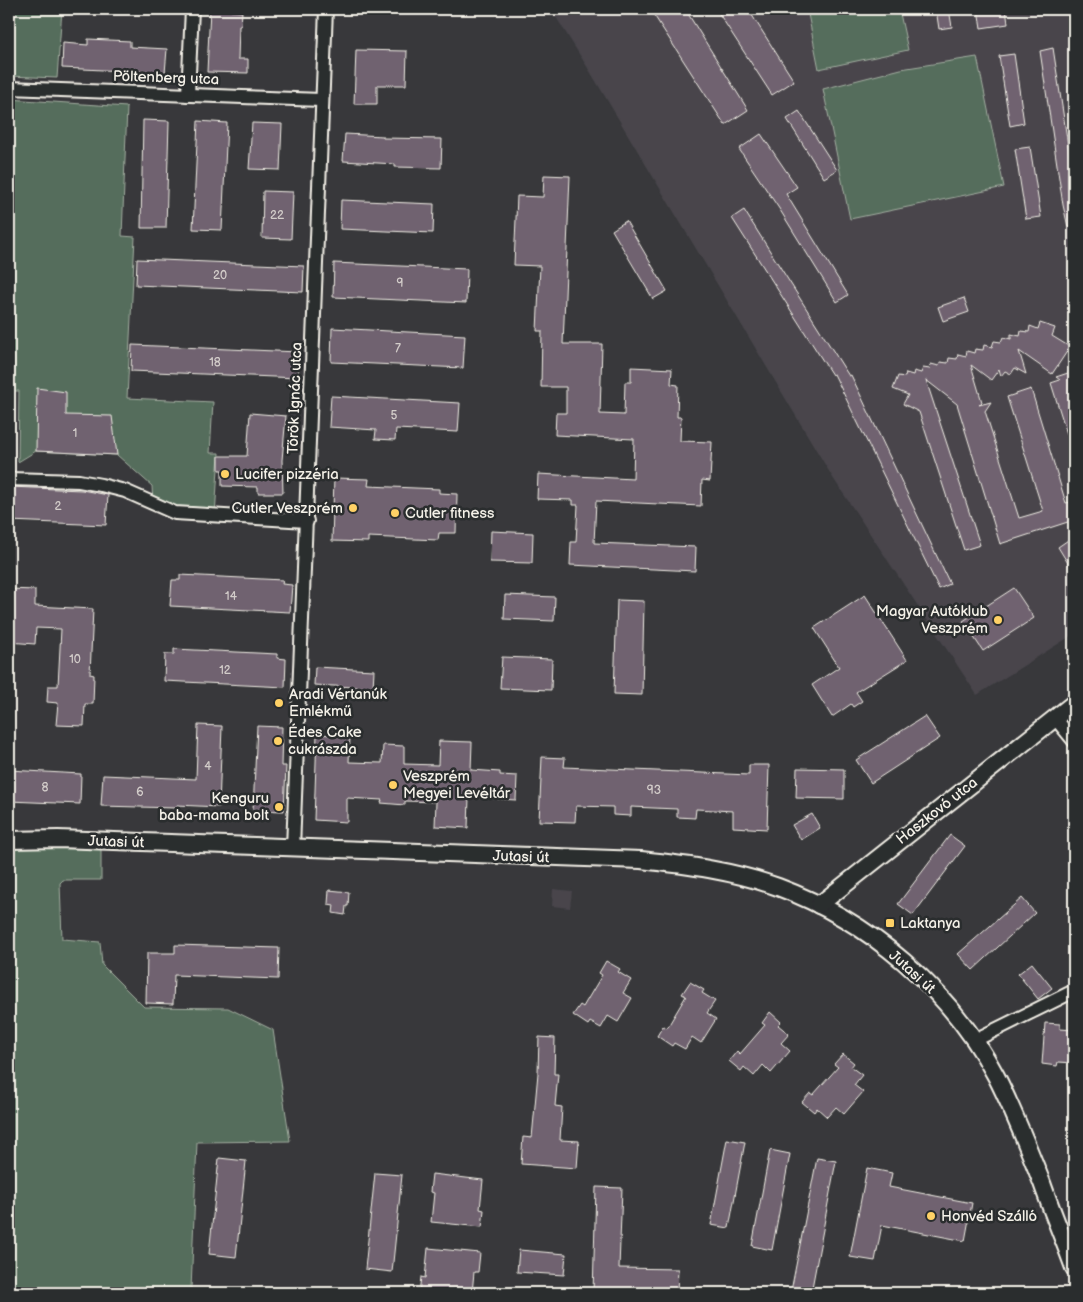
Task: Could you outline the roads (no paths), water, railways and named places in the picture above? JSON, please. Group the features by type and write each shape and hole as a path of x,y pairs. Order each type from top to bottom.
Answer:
{"street":[{"path":"188,95 192,9"},
{"name":"Török Ignác utca","path":"293,848 326,9"},
{"name":"Pöltenberg utca","path":"9,88 321,100"},
{"path":"9,478 79,481 101,485 124,491 175,513 307,521"},
{"name":"Haszkovó utca","path":"819,904 1074,704"},
{"path":"1055,718 1074,741"},
{"name":"Jutasi út","path":"9,840 58,840 641,860 739,875 778,887 819,904 856,926 888,949 918,974 946,1004 975,1040 1017,1117 1074,1268"},
{"path":"975,1040 1074,991"}],"place":[{"name":"Lucifer pizzéria","path":"225,474"},
{"name":"Cutler Veszprém","path":"353,508"},
{"name":"Cutler fitness","path":"395,513"},
{"name":"Magyar Autóklub Veszprém","path":"998,620"},
{"name":"Aradi Vértanúk Emlékmű","path":"279,703"},
{"name":"Édes Cake cukrászda","path":"278,741"},
{"name":"Veszprém Megyei Levéltár","path":"393,785"},
{"name":"Kenguru baba-mama bolt","path":"279,807"},
{"name":"Laktanya","path":"890,923"},
{"name":"Honvéd Szálló","path":"931,1216"}]}
